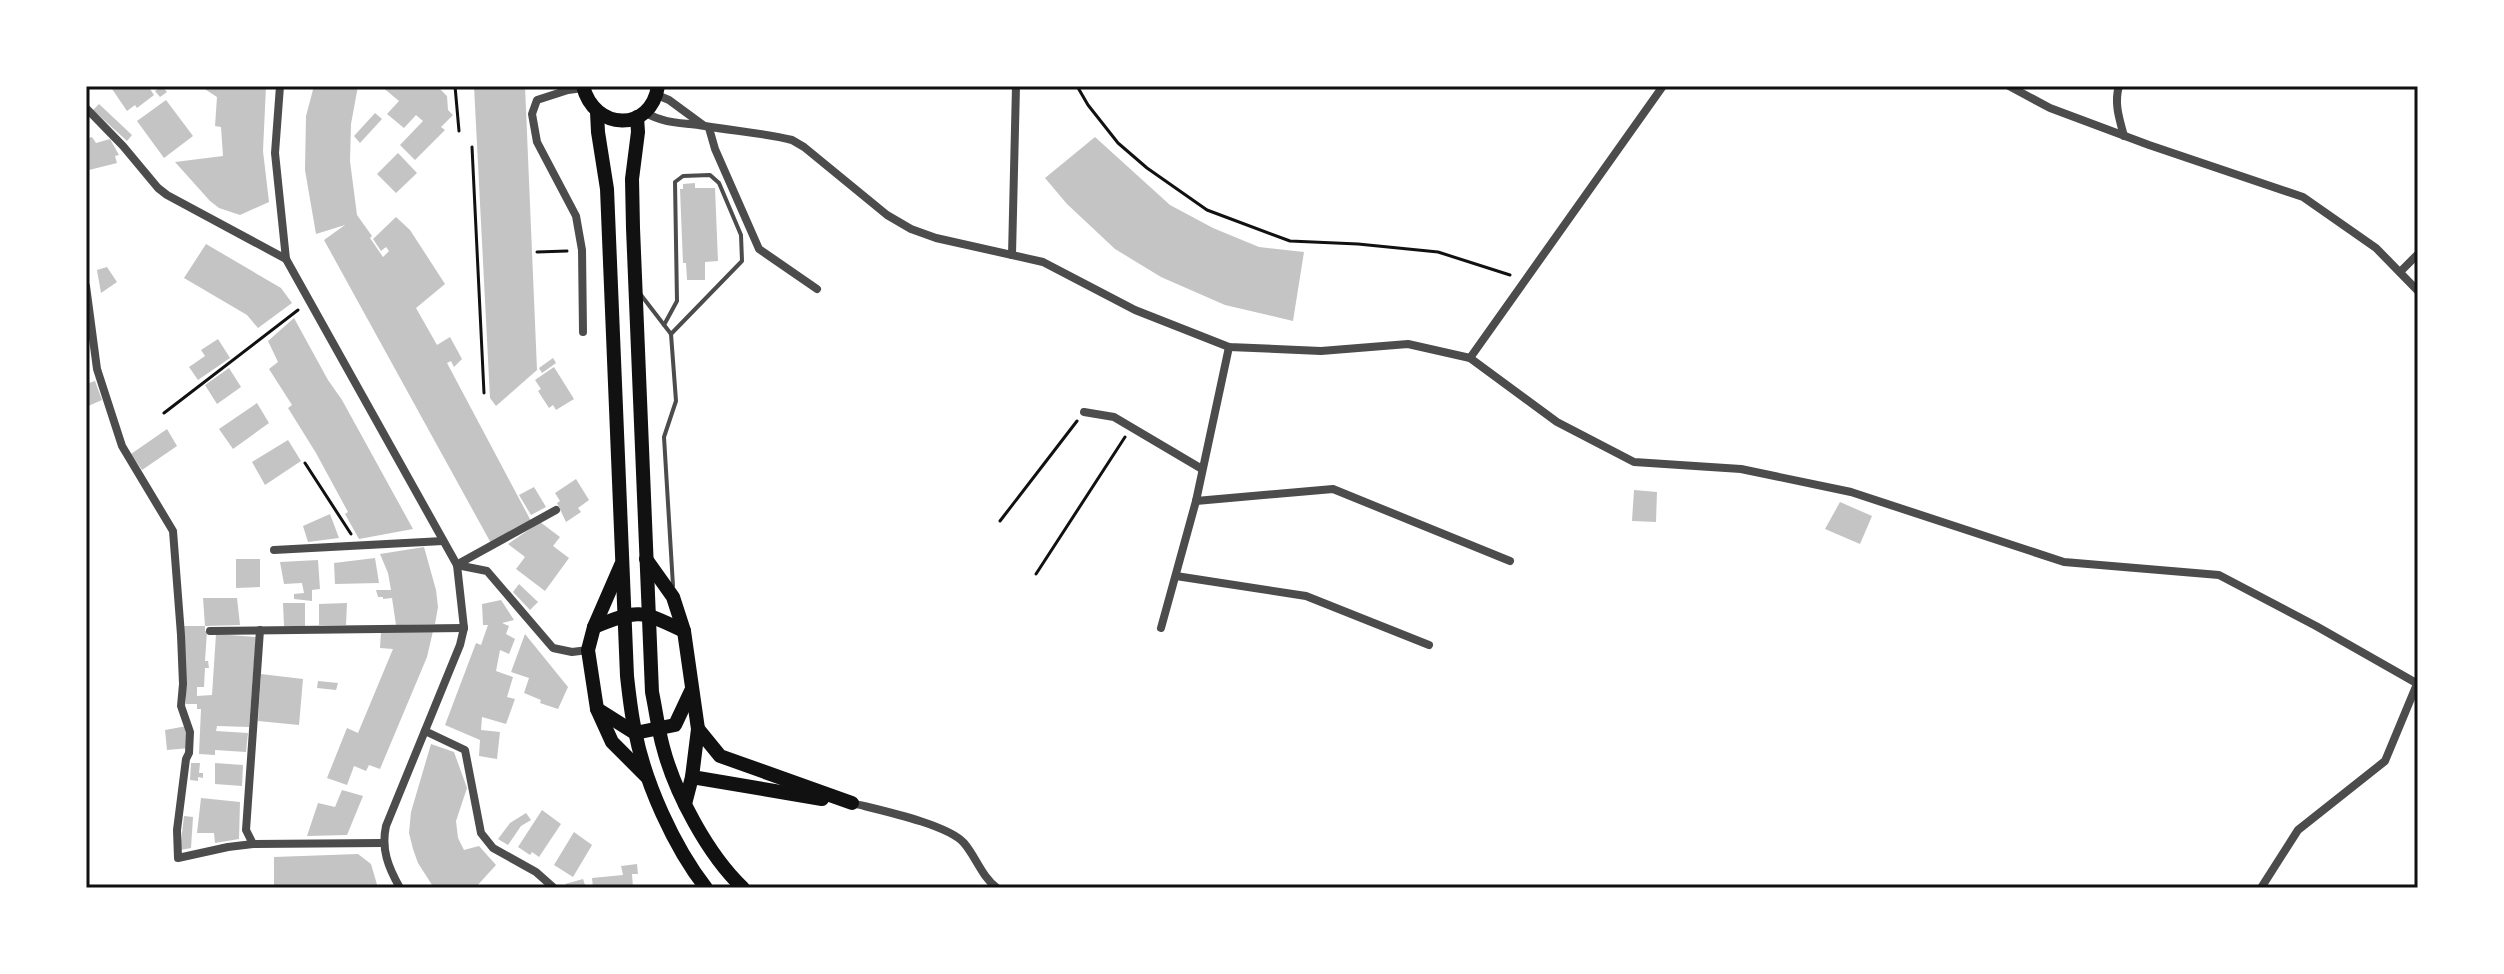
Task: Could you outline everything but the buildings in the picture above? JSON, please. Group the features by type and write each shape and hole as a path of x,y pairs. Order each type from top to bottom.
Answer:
{"main road":[{"path":"583,87 597,112 616,121 641,115"},
{"path":"658,90 641,115 632,179 652,692 663,749 685,804 710,847 743,888"},
{"path":"597,112 607,189 627,676 635,733 669,829 688,864 706,888"},
{"path":"646,559 673,597 684,631 698,729 685,804"},
{"path":"623,561 594,627 588,650 597,709 612,742 651,782"},
{"path":"594,627 625,615 648,613 684,631"},
{"path":"597,709 635,733 675,725 691,691"},
{"path":"698,729 720,756 852,803"},
{"path":"692,777 852,803"}],"street":[{"path":"280,86 275,153 286,259 457,565 464,628 460,645 386,826 382,843 392,875 400,888"},
{"path":"1012,255 1016,86"},
{"path":"1470,358 1663,86"},
{"path":"2009,86 2050,108 2124,136 2303,197 2376,248 2418,291"},
{"path":"2119,86 2117,106 2124,136"},
{"path":"583,87 537,100 532,114 537,142 576,216 582,250 583,332"},
{"path":"658,90 706,127 759,249 817,289"},
{"path":"86,108 167,195 286,259"},
{"path":"641,115 792,140 887,215 911,229 936,238 1043,262 1135,310 1229,347 1321,351 1408,344 1470,358 1557,422 1634,462 1741,469 1851,492 2064,562 2219,575 2418,684 2385,761 2298,830 2261,888"},
{"path":"2400,272 2418,254"},
{"path":"86,286 97,369 122,446 173,531 183,671 181,706 190,732 177,830 178,858 253,844 382,843"},
{"path":"1161,628 1196,501 1229,347"},
{"path":"86,371 97,369"},
{"path":"1084,412 1114,417 1202,469"},
{"path":"1196,501 1333,489 1510,561"},
{"path":"457,565 556,510"},
{"path":"274,550 443,541"},
{"path":"457,565 487,571 553,648 572,652 588,650"},
{"path":"1176,576 1306,596 1429,645"},
{"path":"210,631 464,628"},
{"path":"253,844 246,830 260,630"},
{"path":"425,731 465,750 481,833 493,848 536,872 554,888"},
{"path":"852,803 933,826 962,841 997,888"}],"lane":[{"path":"664,325 677,301 675,182 683,176 710,175 719,183 741,235 742,261 671,334"},
{"path":"636,288 671,334 676,401 664,437 673,597"}],"path":[{"path":"455,86 459,131"},
{"path":"1077,86 1118,143 1147,168 1207,210 1290,241 1438,252 1525,281"},
{"path":"472,147 484,393"},
{"path":"537,252 582,250"},
{"path":"164,413 310,300"},
{"path":"1000,521 1084,412"},
{"path":"1036,574 1132,427"},
{"path":"305,463 359,546"}]}
